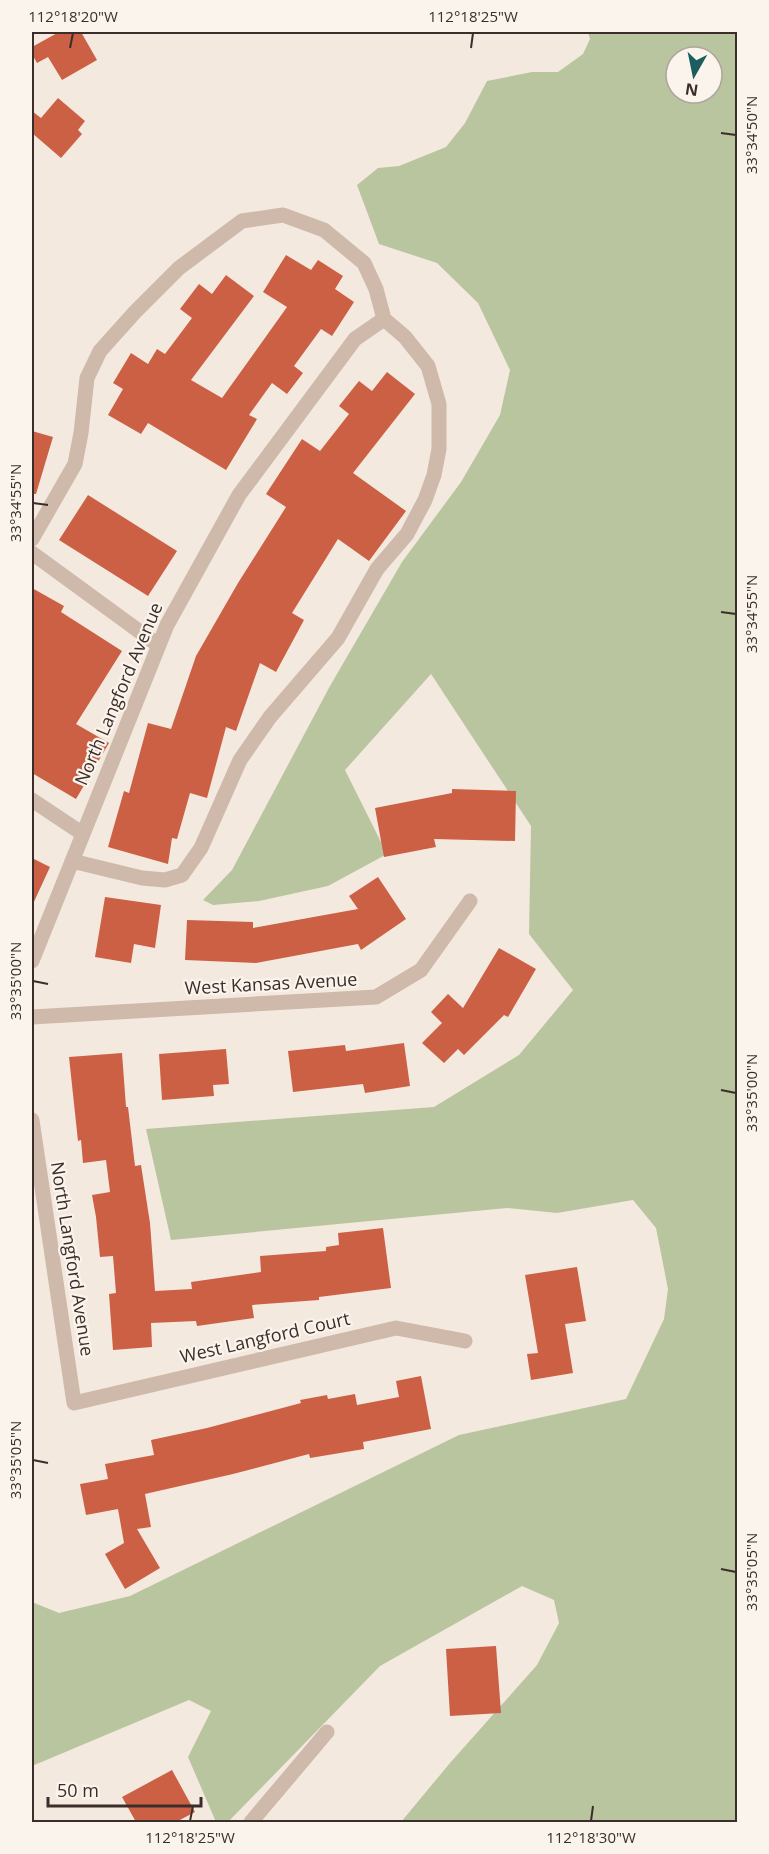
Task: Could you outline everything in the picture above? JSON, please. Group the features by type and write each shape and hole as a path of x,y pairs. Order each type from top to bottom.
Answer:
{"street":[{"path":"32,539 75,464 87,378 100,351 179,268 242,221 283,215 324,230 364,263 376,289 384,319 405,338 428,366 440,404 439,449 434,475 425,500 407,534 377,569 338,638 270,717 240,760 201,848 182,875 165,880 142,878 72,861"},
{"name":"North Langford Avenue","path":"32,961 167,625 239,495 355,339 384,319"},
{"path":"32,553 158,645"},
{"path":"32,800 83,834"},
{"name":"West Kansas Avenue","path":"32,1017 376,997 421,970 470,901"},
{"name":"North Langford Avenue","path":"32,1120 74,1403"},
{"name":"West Langford Court","path":"74,1403 396,1328 465,1341"},
{"path":"252,1822 327,1732"}],"green space":[{"path":"588,32 737,32 737,1822 401,1822 537,1665 559,1623 554,1600 522,1586 380,1666 228,1822 216,1822 188,1757 211,1711 189,1700 32,1766 32,1602 59,1613 130,1596 459,1435 626,1399 664,1319 668,1289 656,1228 633,1200 557,1213 507,1208 171,1240 146,1129 434,1107 519,1055 573,990 529,934 531,826 431,674 345,770 387,854 328,886 259,901 213,905 203,900 232,870 330,686 402,562 461,482 500,415 510,370 478,303 437,263 379,244 357,185 378,168 399,166 446,147 465,123 487,81 532,72 558,72 583,54 590,39"}],"building":[{"path":"59,32 81,32 97,60 62,80 48,57 37,63 32,54 32,47"},
{"path":"58,98 85,121 78,130 82,134 61,158 32,133 32,111 41,118"},
{"path":"286,255 311,270 318,260 343,276 335,289 354,302 332,336 321,329 294,366 303,373 287,394 272,383 249,415 257,419 226,470 148,423 141,434 108,415 123,389 113,383 131,353 148,364 157,349 165,354 192,318 180,309 199,284 212,294 226,275 254,296 191,380 222,398 287,307 263,292"},
{"path":"387,372 415,394 353,473 406,511 369,561 338,539 292,613 304,620 276,672 260,663 236,731 226,727 207,798 190,793 177,839 172,838 168,864 108,847 124,791 129,793 148,723 171,729 196,656 286,507 266,494 302,439 320,451 349,414 339,406 359,381 372,391"},
{"path":"32,431 53,437 36,494 32,494"},
{"path":"88,495 177,551 148,596 59,540"},
{"path":"32,588 64,606 61,612 122,651 76,724 109,743 76,799 32,773"},
{"path":"452,789 516,791 515,841 434,839 436,847 384,857 375,808 452,793"},
{"path":"32,858 50,867 32,906"},
{"path":"378,877 406,919 361,950 358,944 256,963 185,960 187,920 253,922 253,928 358,909 349,896"},
{"path":"105,897 161,905 155,948 134,944 131,963 95,957"},
{"path":"499,948 536,969 508,1017 504,1015 464,1055 458,1049 444,1063 422,1043 442,1023 431,1012 448,994 463,1008"},
{"path":"404,1043 410,1086 365,1093 363,1084 293,1092 288,1051 345,1045 346,1051"},
{"path":"226,1049 229,1084 213,1085 214,1096 162,1100 159,1054"},
{"path":"122,1053 126,1107 128,1107 135,1166 141,1165 150,1223 155,1291 192,1289 191,1282 261,1272 260,1256 326,1251 326,1247 339,1245 338,1233 383,1228 391,1288 319,1297 319,1300 252,1305 254,1318 197,1326 196,1321 151,1323 152,1347 113,1350 109,1294 116,1293 113,1256 100,1257 92,1195 110,1192 106,1160 83,1163 81,1140 78,1141 69,1057"},
{"path":"577,1267 586,1321 565,1324 573,1373 531,1380 527,1354 538,1353 525,1275"},
{"path":"421,1376 431,1429 363,1442 364,1449 310,1458 309,1454 145,1494 151,1527 137,1529 160,1568 125,1589 105,1554 124,1543 118,1509 86,1515 80,1484 108,1479 105,1464 154,1455 151,1440 301,1403 300,1400 327,1395 328,1399 355,1394 357,1405 399,1397 396,1381"},
{"path":"496,1646 501,1713 450,1716 446,1649"},
{"path":"172,1770 195,1812 176,1822 136,1822 122,1797"}]}
